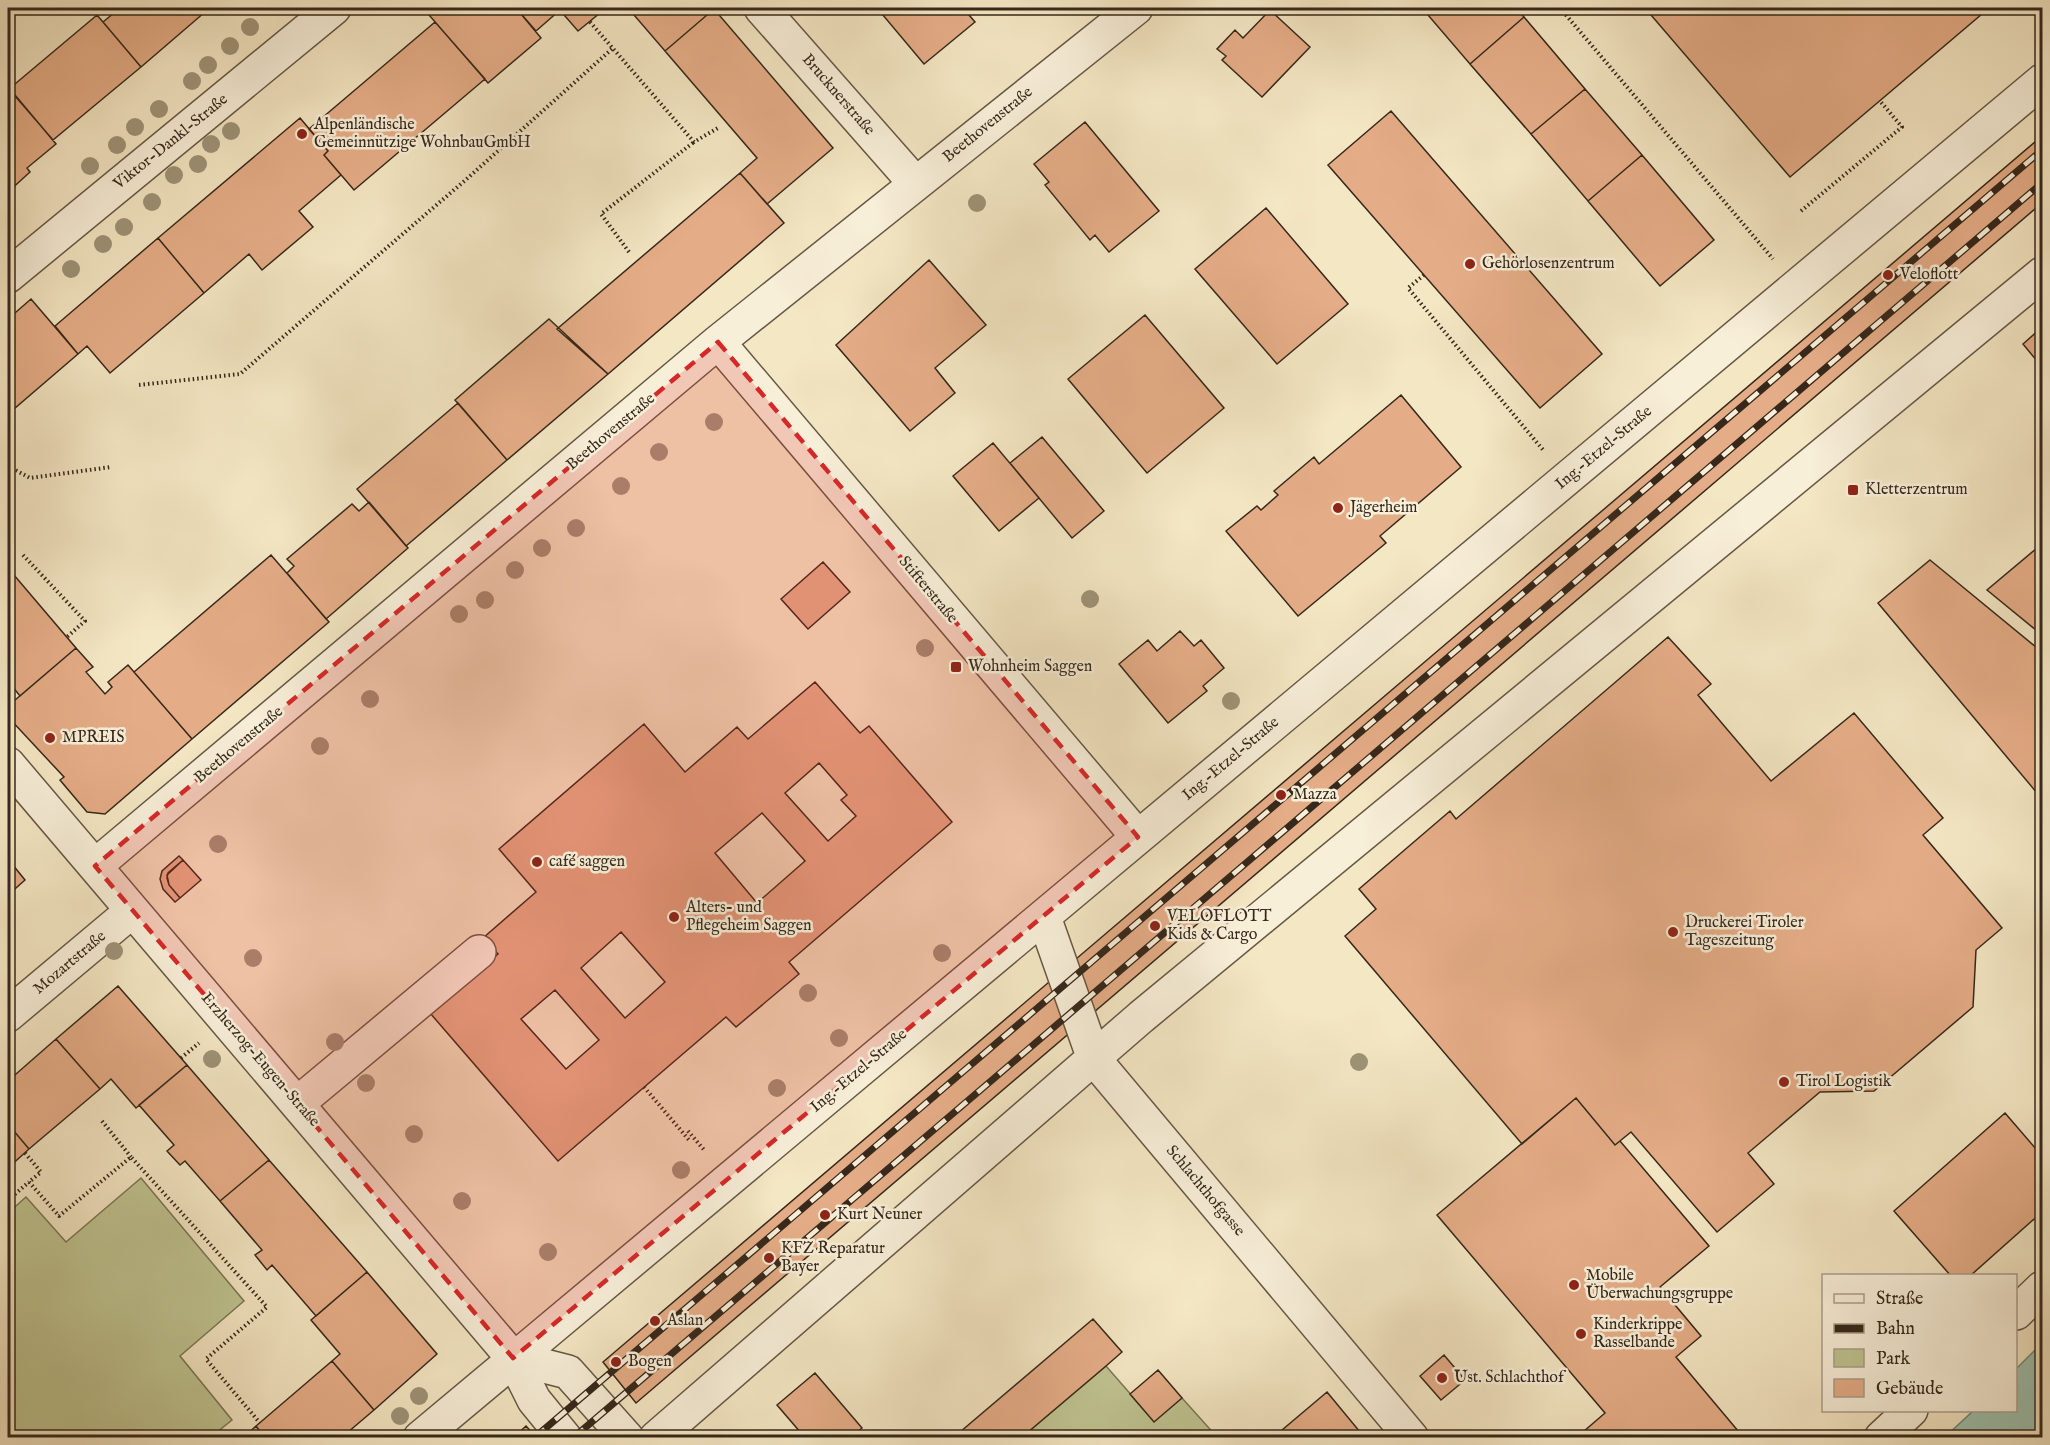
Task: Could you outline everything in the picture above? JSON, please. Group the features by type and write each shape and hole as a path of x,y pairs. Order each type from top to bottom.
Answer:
{"street":[{"name":"Viktor-Dankl-Straße","path":"8,276 334,8"},
{"name":"Brucknerstraße","path":"761,8 915,183"},
{"name":"Beethovenstraße","path":"95,866 718,342 1136,8"},
{"name":"Ing.-Etzel-Straße","path":"420,1437 2043,81"},
{"path":"656,1437 1150,1010 2043,274"},
{"name":"Stifterstraße","path":"718,342 1138,837"},
{"name":"Erzherzog-Eugen-Straße","path":"8,764 513,1358 534,1400 565,1437"},
{"name":"Mozartstraße","path":"8,1015 132,911"},
{"name":"Schlachthofgasse","path":"1044,917 1094,1059 1412,1437"},
{"path":"298,1103 478,951"},
{"path":"2017,1312 2043,1288"},
{"path":"513,1358 568,1372 627,1437"},
{"path":"1881,1437 1909,1412"}],"path":[{"path":"1560,8 1797,287"},
{"path":"590,22 694,142"},
{"path":"139,385 240,374 469,177 613,48"},
{"path":"1801,211 1902,127 1880,101"},
{"path":"629,252 601,214 694,142 718,128"},
{"path":"1424,275 1408,288 1567,478"},
{"path":"8,466 30,478 111,467"},
{"path":"23,555 85,621 67,637"},
{"path":"8,690 12,686"},
{"path":"181,1058 205,1038"},
{"path":"644,1087 689,1140"},
{"path":"102,1121 131,1157 267,1307 206,1359 260,1423"},
{"path":"688,1131 709,1155"},
{"path":"8,1200 41,1172 25,1153"},
{"path":"29,1182 59,1216 131,1157"}],"highlighted area":[{"path":"718,342 1138,837 513,1358 95,866"}],"green space":[{"path":"141,1178 244,1301 180,1356 232,1420 211,1437 8,1437 8,1213 26,1197 66,1242"},
{"path":"1106,1366 1154,1421 1182,1398 1217,1437 1021,1438"}],"shaded area":[{"path":"2042,1343 2042,1437 1945,1437 1972,1412 2017,1412 2017,1368"}],"building":[{"path":"120,8 201,8 205,12 141,67 103,22"},
{"path":"423,8 516,8 541,38 488,83"},
{"path":"516,8 558,8 560,10 536,31"},
{"path":"558,8 606,8 578,31"},
{"path":"628,8 712,8 714,9 665,51"},
{"path":"877,8 963,8 975,22 924,64"},
{"path":"1422,8 1516,8 1524,17 1470,64"},
{"path":"1645,8 1989,8 1790,177"},
{"path":"714,9 833,148 767,204 740,173 757,158 665,51"},
{"path":"1270,10 1310,47 1262,97 1222,60 1226,56 1217,49 1235,30 1243,38"},
{"path":"97,15 141,67 53,140 9,89"},
{"path":"1524,17 1585,89 1531,134 1470,64"},
{"path":"435,22 485,79 354,190 324,155 328,151 309,129"},
{"path":"1585,89 1642,155 1588,201 1531,134"},
{"path":"15,95 56,144 27,168 30,172 8,192 8,101"},
{"name":"Gehörlosenzentrum","path":"1391,111 1602,354 1540,408 1328,165"},
{"path":"300,118 328,151 324,155 341,175 299,211 313,227 262,270 249,254 204,293 158,238"},
{"path":"1085,122 1159,211 1109,252 1095,235 1090,240 1045,185 1049,182 1034,164"},
{"path":"2042,136 2042,203 636,1403 603,1362"},
{"path":"1642,155 1714,240 1660,286 1588,201"},
{"path":"740,173 784,223 608,374 557,329"},
{"path":"1266,208 1348,304 1277,364 1195,269"},
{"path":"158,238 204,293 110,373 87,346 78,354 55,326"},
{"path":"929,260 986,325 935,368 955,393 910,431 836,345"},
{"path":"31,299 78,354 8,414 8,319"},
{"path":"1145,315 1224,408 1147,473 1068,379"},
{"path":"549,319 608,374 507,460 455,400"},
{"path":"2042,327 2042,367 2023,344"},
{"name":"Jägerheim","path":"1401,395 1461,467 1380,536 1386,543 1298,616 1226,531 1257,506 1261,510 1278,495 1274,491 1314,457 1319,464"},
{"path":"458,403 507,460 406,546 357,489"},
{"path":"1042,437 1104,511 1072,538 1010,463"},
{"path":"993,443 1039,498 999,531 953,476"},
{"path":"369,502 408,548 326,619 287,573 294,566 287,559 352,504 359,511"},
{"path":"2037,548 2042,554 2042,635 1987,590"},
{"path":"271,555 329,622 192,739 134,672"},
{"path":"1930,560 2042,652 2042,799 1878,603"},
{"path":"823,562 850,592 808,629 781,599"},
{"path":"8,568 76,648 20,696 8,681"},
{"path":"1180,631 1194,646 1201,640 1224,668 1203,686 1207,691 1168,723 1119,664 1148,640 1157,651"},
{"name":"Druckerei Tiroler Tageszeitung","path":"1668,637 1711,684 1698,695 1771,781 1854,713 1943,818 1923,835 2002,928 1976,950 1973,1007 1874,1091 1820,1092 1748,1153 1774,1184 1717,1232 1631,1132 1615,1145 1576,1098 1522,1144 1345,936 1376,909 1359,889 1450,811 1456,819"},
{"path":"76,648 93,667 86,672 105,694 112,687 108,682 128,665 192,739 105,814 87,812 60,780 64,777 8,717 8,706"},
{"name":"Alters- und Pflegeheim Saggen","path":"815,682 860,733 869,726 952,822 789,962 799,974 736,1027 726,1017 558,1161 430,1013 498,954 483,938 536,892 499,849 644,724 685,772 737,727 748,739","holes":["819,763 847,795 841,800 856,816 828,841 785,793","762,813 805,861 757,903 715,853","621,932 665,982 625,1018 581,968","555,990 599,1040 566,1069 521,1019"]},
{"path":"179,856 183,860 167,875 169,885 180,898 175,902 163,889 160,879 162,871"},
{"path":"8,859 25,880 8,895"},
{"path":"183,860 201,880 180,898 169,885 167,878 168,873"},
{"path":"118,986 187,1065 136,1108 111,1079 100,1089 56,1039"},
{"path":"56,1039 100,1089 29,1149 8,1124 8,1081"},
{"path":"187,1065 269,1160 220,1201 185,1161 180,1165 167,1151 174,1145 139,1105"},
{"path":"1576,1098 1615,1145 1620,1141 1709,1246 1660,1287 1701,1336 1676,1357 1744,1438 1576,1438 1605,1413 1437,1215"},
{"path":"2005,1113 2042,1156 2042,1212 1972,1274 1949,1274 1894,1211"},
{"path":"8,1124 29,1149 8,1168"},
{"path":"269,1160 367,1272 316,1316 272,1265 267,1270 255,1255 262,1250 220,1201"},
{"path":"367,1272 437,1354 374,1410 332,1361 340,1354 311,1320"},
{"path":"1093,1319 1122,1352 1106,1366 1021,1438 953,1438"},
{"name":"Ust. Schlachthof","path":"1444,1355 1465,1380 1441,1400 1420,1376"},
{"path":"332,1361 374,1410 341,1438 265,1438 256,1426"},
{"path":"1158,1370 1182,1398 1154,1422 1130,1394"},
{"path":"815,1373 862,1428 850,1438 796,1438 801,1433 777,1405"},
{"path":"1327,1392 1365,1438 1276,1438 1275,1436"},
{"path":"256,1426 265,1438 243,1438"},
{"path":"526,1426 537,1438 513,1438"}],"railway":[{"path":"534,1438 2042,150"},
{"path":"573,1438 2042,183"}],"place":[{"name":"Alpenländische Gemeinnützige WohnbauGmbH","path":"302,134"},
{"name":"Gehörlosenzentrum","path":"1470,264"},
{"name":"Veloflott","path":"1888,275"},
{"name":"Kletterzentrum","path":"1853,490"},
{"name":"Jägerheim","path":"1338,508"},
{"name":"Wohnheim Saggen","path":"956,667"},
{"name":"MPREIS","path":"50,738"},
{"name":"Mazza","path":"1281,795"},
{"name":"café saggen","path":"537,862"},
{"name":"Alters- und Pflegeheim Saggen","path":"674,917"},
{"name":"VELOFLOTT Kids & Cargo","path":"1155,926"},
{"name":"Druckerei Tiroler Tageszeitung","path":"1673,932"},
{"name":"Tirol Logistik","path":"1784,1082"},
{"name":"Kurt Neuner","path":"825,1215"},
{"name":"KFZ Reparatur Bayer","path":"769,1258"},
{"name":"Mobile Überwachungsgruppe","path":"1574,1285"},
{"name":"Aslan","path":"655,1321"},
{"name":"Kinderkrippe Rasselbande","path":"1581,1334"},
{"name":"Bogen","path":"616,1362"},
{"name":"Ust. Schlachthof","path":"1442,1378"}]}
